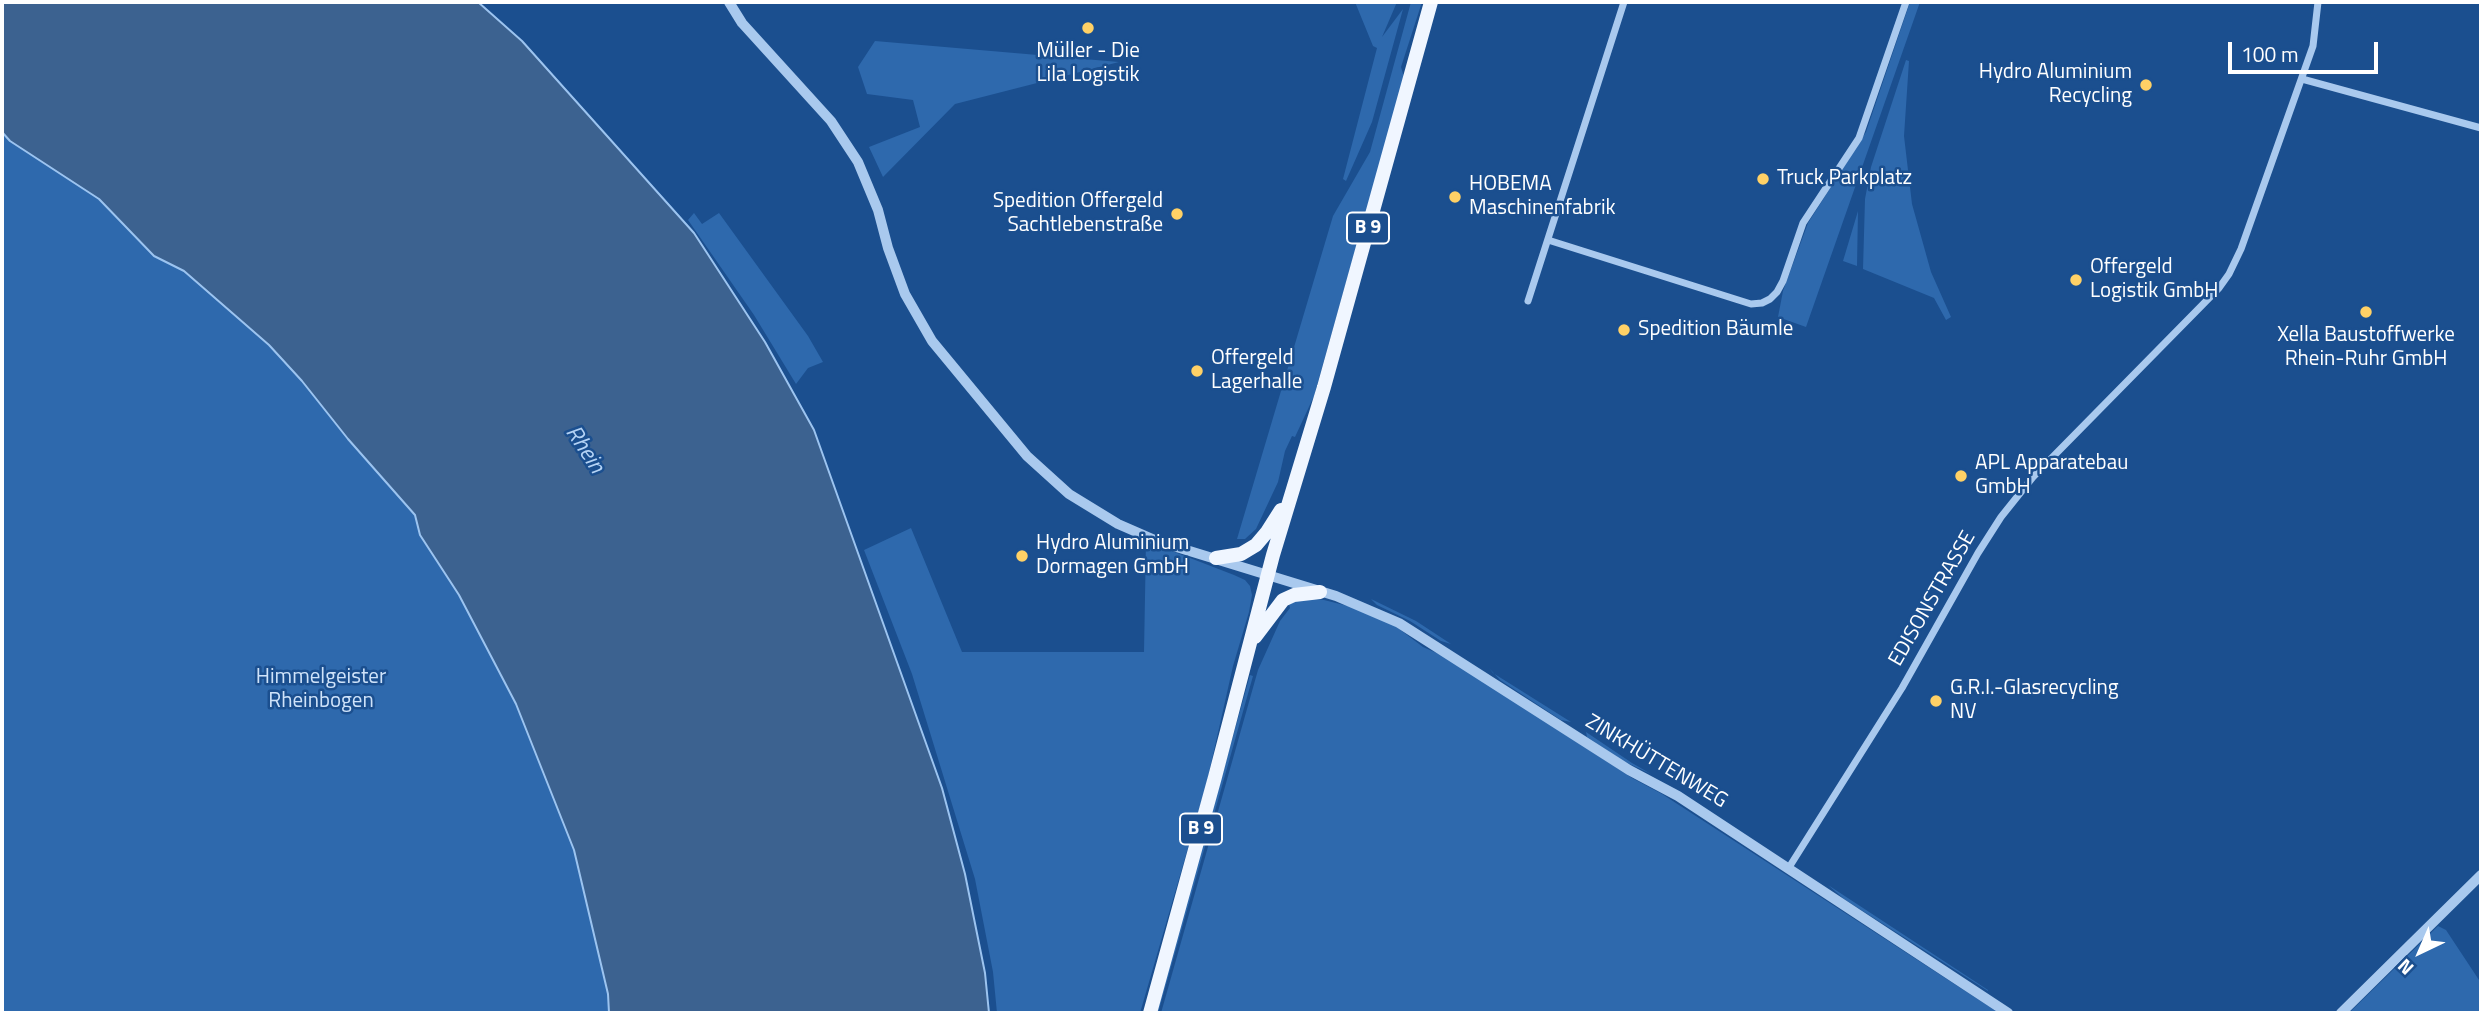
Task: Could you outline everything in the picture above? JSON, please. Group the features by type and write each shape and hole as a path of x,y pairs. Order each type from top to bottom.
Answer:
{"main road":[{"name":"B 9","path":"1150,1013 1216,777 1268,575 1324,387 1431,2"},
{"path":"1216,558 1241,554 1256,545 1268,532 1291,494"},
{"path":"1248,647 1283,600 1294,595 1320,592"}],"street":[{"name":"ZINKHÜTTENWEG","path":"729,2 742,23 810,97 845,141 870,189 895,272 918,319 946,359 1027,456 1069,494 1105,518 1157,541 1357,604 1399,623 1629,770 1678,796 2008,1013"},
{"path":"1528,301 1624,2"},
{"path":"1548,240 1751,304 1770,299 1783,281 1803,223 1859,138 1906,2"},
{"name":"EDISONSTRASSE","path":"1788,869 1902,688 2001,517 2033,477 2219,288 2229,274 2241,249 2313,46 2318,2"},
{"path":"2302,79 2481,128"},
{"path":"2341,1013 2481,875"}],"green space":[{"name":"Himmelgeister Rheinbogen","path":"2,2 153,2 750,1013 2,1013"},
{"path":"1355,2 1397,2 1382,37 1403,9 1372,122 1346,181 1343,179 1377,48 1373,46"},
{"path":"1411,2 1422,2 1401,67 1404,77 1314,396 1295,437 1292,436 1285,451 1278,482 1256,529 1245,539 1237,539 1333,216 1370,152"},
{"path":"1910,2 1920,2 1806,327 1778,317 1783,291 1808,223 1866,132"},
{"path":"875,41 1119,62 955,104 883,177 869,147 920,127 913,100 867,94 858,67"},
{"path":"1906,60 1909,61 1904,136 1912,204 1931,272 1951,317 1946,320 1934,298 1863,269 1865,199 1871,167"},
{"path":"1858,211 1857,266 1843,261"},
{"path":"694,213 702,224 719,213 808,336 823,362 808,368 796,384 754,315 688,220"},
{"path":"911,528 962,652 1144,652 1146,541 1234,575 1245,580 1250,586 1252,595 1249,612 1233,666 1206,786 1140,1013 997,1013 993,972 975,879 912,674 864,550"},
{"path":"1304,598 1352,607 1394,625 1423,647 1448,658 1999,1013 1161,1013 1258,670 1280,621 1290,608 1289,604"},
{"path":"1371,599 1416,621 1451,644 1377,605"},
{"path":"1494,674 1571,722 1561,720"},
{"path":"1250,675 1253,676 1156,1013"},
{"path":"1586,732 1651,774 1623,761 1587,737"},
{"path":"1828,885 1988,990 1988,991 1844,899"},
{"path":"2438,926 2446,930 2481,983 2481,1013 2349,1013"}],"water":[{"name":"Rhein","path":"2,2 478,2 522,41 694,233 765,342 814,430 942,788 965,874 985,973 989,1013 609,1013 608,994 574,850 516,704 459,595 420,535 415,515 269,345 184,271 154,256 99,199 10,141 2,132"}],"place":[{"name":"Müller - Die Lila Logistik","path":"1088,28"},
{"name":"Hydro Aluminium Recycling","path":"2146,85"},
{"name":"Truck Parkplatz","path":"1763,179"},
{"name":"HOBEMA Maschinenfabrik","path":"1455,197"},
{"name":"Spedition Offergeld Sachtlebenstraße","path":"1177,214"},
{"name":"Offergeld Logistik GmbH","path":"2076,280"},
{"name":"Xella Baustoffwerke Rhein-Ruhr GmbH","path":"2366,312"},
{"name":"Spedition Bäumle","path":"1624,330"},
{"name":"Offergeld Lagerhalle","path":"1197,371"},
{"name":"APL Apparatebau GmbH","path":"1961,476"},
{"name":"Hydro Aluminium Dormagen GmbH","path":"1022,556"},
{"name":"G.R.I.-Glasrecycling NV","path":"1936,701"}]}
